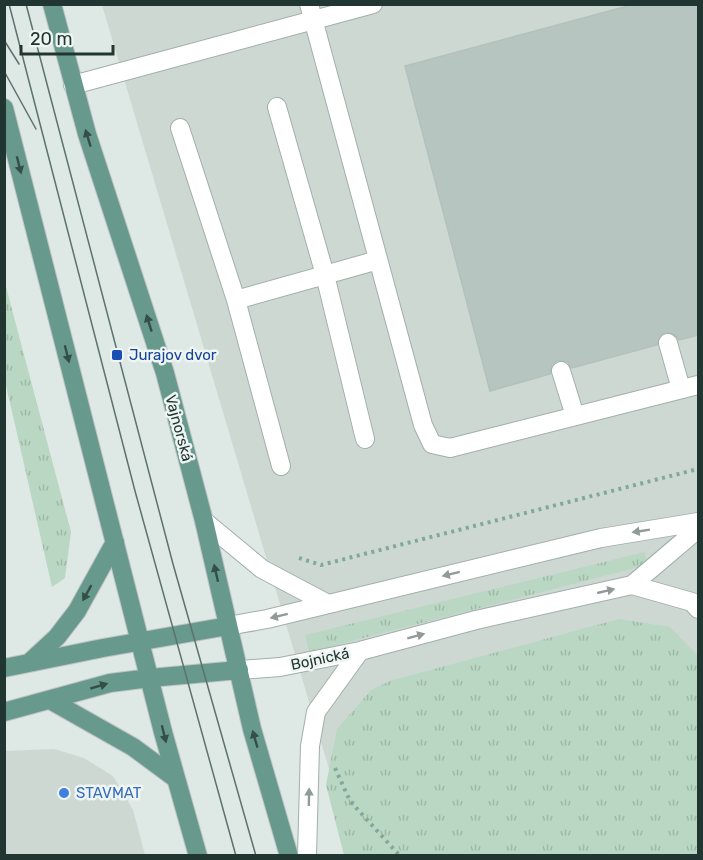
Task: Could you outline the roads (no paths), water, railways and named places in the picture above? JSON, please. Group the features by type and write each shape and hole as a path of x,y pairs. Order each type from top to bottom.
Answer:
{"main road":[{"name":"Vajnorská","path":"52,4 87,134 165,373 204,521 252,729 289,855"},
{"path":"4,108 175,778 198,855"},
{"path":"30,662 57,637 77,611 115,542"},
{"path":"4,668 228,626"},
{"name":"Bojnická","path":"4,712 110,683 239,670"},
{"path":"50,700 133,747 175,778"}],"street":[{"path":"73,85 311,13 373,4"},
{"path":"311,13 423,425 432,444 450,448 690,387 668,343"},
{"path":"277,107 325,275 365,439"},
{"path":"180,128 236,300 281,466"},
{"path":"236,300 378,260"},
{"path":"561,371 576,416"},
{"path":"204,521 262,569 328,603"},
{"path":"228,626 267,619 601,537 699,522"},
{"name":"Bojnická","path":"239,670 280,667 360,651 476,620 632,585 699,529"},
{"name":"Bojnická","path":"632,585 692,602 699,609"},
{"path":"307,855 310,746 316,712 360,651"}],"tram line":[{"path":"9,4 135,491 236,856"},
{"path":"26,4 173,564 256,856"},
{"path":"4,40 19,64"},
{"path":"4,71 36,129"}],"place":[{"name":"Jurajov dvor","path":"117,355"},
{"name":"STAVMAT","path":"64,793"}]}
